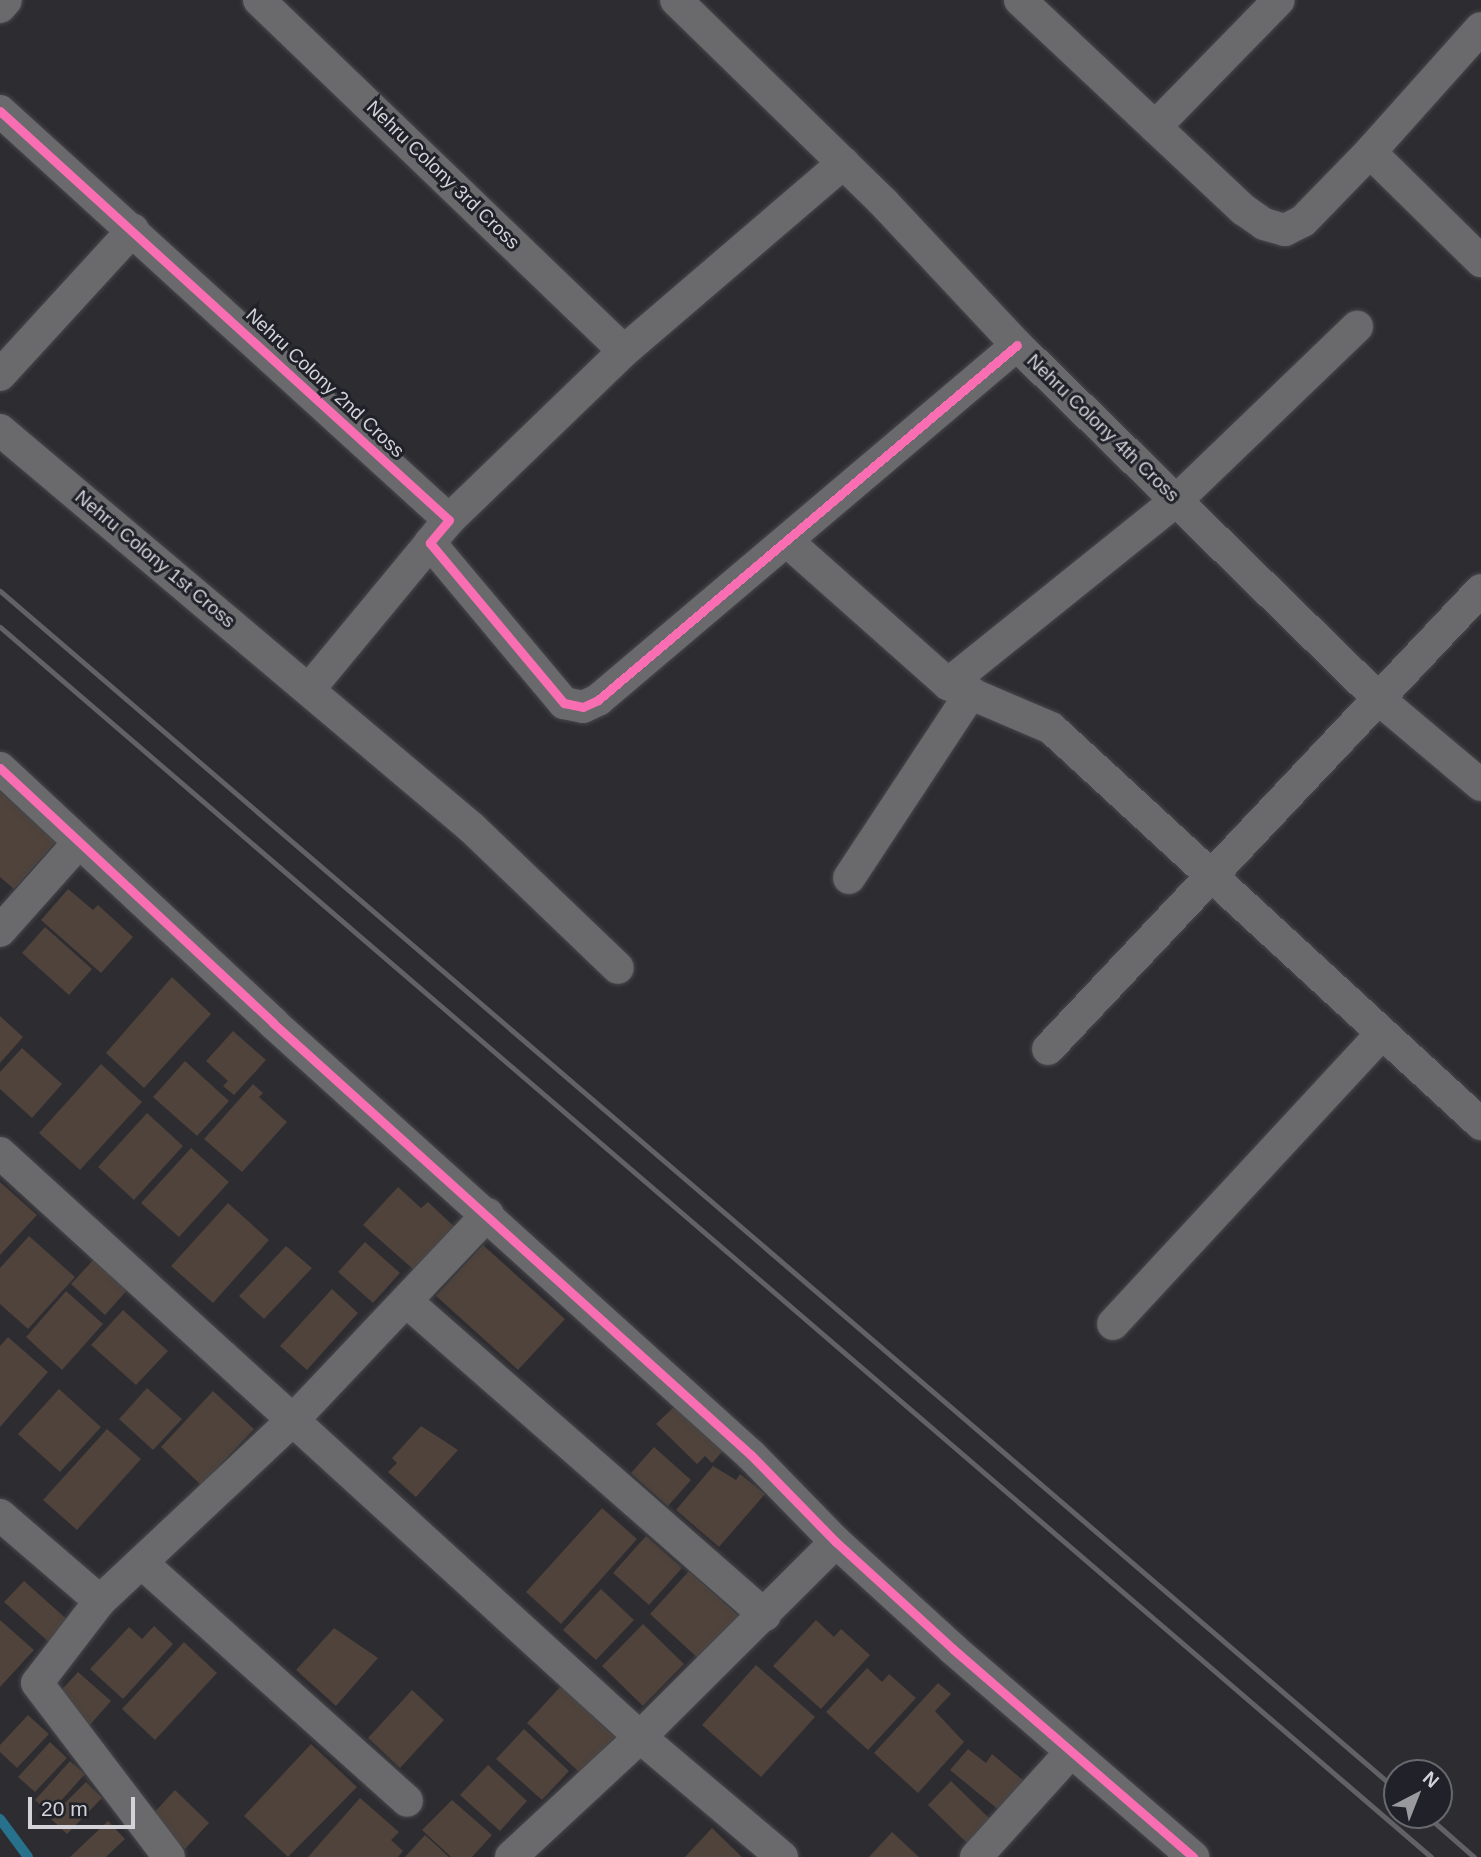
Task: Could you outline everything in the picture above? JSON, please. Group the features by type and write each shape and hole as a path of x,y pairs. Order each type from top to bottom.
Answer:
{"street":[{"path":"0,7 6,0"},
{"name":"Nehru Colony 3rd Cross","path":"259,0 624,351"},
{"name":"Nehru Colony 4th Cross","path":"677,0 843,163 1017,345 1380,700 1481,785"},
{"path":"1020,0 1244,210 1264,224 1285,230 1303,221 1370,152 1481,28"},
{"path":"1155,127 1279,0"},
{"name":"Nehru Colony 2nd Cross","path":"0,111 133,230 439,532 564,703 583,707 598,700 788,542"},
{"path":"1370,152 1481,261"},
{"path":"311,687 439,532 624,351 843,163"},
{"path":"0,375 133,230"},
{"path":"849,878 959,688 1177,500 1357,327"},
{"path":"1017,345 788,542 959,688 1051,727 1381,1035 1481,1124"},
{"name":"Nehru Colony 1st Cross","path":"0,430 311,687 472,828 618,968"},
{"path":"1048,1049 1213,878 1481,590"},
{"path":"0,768 751,1455 836,1542 1070,1753 1193,1857"},
{"path":"0,931 79,842"},
{"path":"1113,1324 1381,1035"},
{"path":"0,1153 640,1737 782,1857"},
{"path":"169,1857 37,1683 100,1601 294,1419 488,1214"},
{"path":"406,1301 765,1615"},
{"path":"0,1515 100,1601"},
{"path":"511,1857 640,1737 836,1542"},
{"path":"142,1563 407,1801"},
{"path":"976,1857 1070,1753"}],"building":[{"path":"0,791 56,842 14,889 0,877"},
{"path":"68,889 93,910 98,905 133,937 101,973 41,920"},
{"path":"45,927 92,969 69,995 22,953"},
{"path":"172,977 211,1014 144,1088 106,1053"},
{"path":"0,1016 23,1037 0,1063"},
{"path":"233,1031 266,1060 234,1095 223,1086 228,1081 206,1061"},
{"path":"22,1048 62,1084 32,1118 0,1089 0,1072"},
{"path":"185,1061 229,1101 197,1136 153,1097"},
{"path":"101,1064 142,1102 80,1170 39,1133"},
{"path":"253,1084 263,1093 259,1097 287,1122 242,1172 204,1139"},
{"path":"147,1113 183,1146 134,1200 98,1167"},
{"path":"191,1148 229,1182 179,1237 141,1203"},
{"path":"0,1182 37,1215 0,1255"},
{"path":"398,1187 421,1208 428,1202 463,1235 422,1277 363,1225"},
{"path":"228,1203 269,1240 213,1303 171,1266"},
{"path":"29,1236 75,1277 28,1329 0,1304 0,1268"},
{"path":"365,1242 400,1273 373,1303 338,1272"},
{"path":"483,1245 565,1319 518,1370 436,1296"},
{"path":"286,1246 312,1268 264,1319 239,1296"},
{"path":"96,1257 130,1287 105,1315 71,1284"},
{"path":"332,1289 358,1313 307,1370 280,1346"},
{"path":"66,1291 103,1324 62,1370 26,1337"},
{"path":"123,1310 168,1351 136,1385 91,1345"},
{"path":"8,1337 48,1372 0,1427 0,1346"},
{"path":"147,1388 182,1419 153,1450 119,1419"},
{"path":"59,1389 101,1427 60,1472 18,1434"},
{"path":"213,1391 254,1429 201,1485 161,1447"},
{"path":"675,1406 723,1451 712,1463 705,1456 697,1464 656,1424"},
{"path":"421,1426 458,1450 416,1497 388,1472 397,1463 392,1458"},
{"path":"107,1429 141,1459 77,1530 43,1500"},
{"path":"654,1447 691,1480 668,1506 631,1473"},
{"path":"713,1466 736,1480 740,1474 765,1494 719,1547 676,1510"},
{"path":"602,1508 637,1539 561,1624 526,1592"},
{"path":"646,1536 682,1568 649,1605 613,1573"},
{"path":"689,1571 740,1617 701,1661 650,1614"},
{"path":"24,1581 70,1622 51,1644 4,1602"},
{"path":"601,1589 634,1620 596,1660 563,1630"},
{"path":"0,1620 34,1650 0,1687"},
{"path":"816,1620 834,1637 841,1629 870,1655 821,1709 773,1666"},
{"path":"643,1624 684,1664 643,1706 602,1666"},
{"path":"154,1626 173,1644 123,1699 90,1669 129,1627 142,1639"},
{"path":"334,1628 378,1658 336,1706 296,1670"},
{"path":"184,1642 217,1673 155,1740 122,1709"},
{"path":"756,1665 815,1717 761,1777 702,1725"},
{"path":"867,1668 882,1682 889,1674 916,1698 868,1750 826,1712"},
{"path":"78,1672 111,1701 89,1726 56,1696"},
{"path":"938,1683 951,1694 935,1711 964,1742 918,1793 874,1753"},
{"path":"561,1686 615,1737 580,1773 527,1723"},
{"path":"412,1690 444,1720 400,1768 368,1738"},
{"path":"28,1715 49,1734 17,1768 0,1752 0,1745"},
{"path":"524,1729 569,1771 542,1800 496,1759"},
{"path":"50,1742 67,1758 35,1792 18,1777"},
{"path":"311,1744 357,1787 288,1857 244,1816"},
{"path":"968,1749 986,1763 992,1754 1024,1781 1000,1811 950,1770"},
{"path":"70,1761 85,1774 50,1813 35,1800"},
{"path":"488,1765 527,1801 500,1831 460,1795"},
{"path":"951,1781 991,1820 968,1844 928,1805"},
{"path":"86,1782 102,1798 67,1834 50,1818"},
{"path":"175,1790 209,1823 185,1849 150,1817"},
{"path":"360,1798 399,1832 391,1840 403,1851 398,1857 308,1857"},
{"path":"452,1800 492,1835 472,1857 451,1857 422,1830"},
{"path":"108,1821 125,1839 106,1857 70,1857"},
{"path":"712,1828 742,1857 685,1857"},
{"path":"892,1832 919,1857 869,1857"},
{"path":"425,1835 449,1857 405,1857"}],"waterway":[{"path":"0,1819 28,1857"}],"railway":[{"path":"0,591 1383,1778"},
{"path":"0,627 1431,1857"},
{"path":"1442,1829 1474,1857"}],"cycle path":[{"path":"0,111 449,520 430,543 564,703 583,707 598,700 1017,345"},
{"path":"0,768 273,1023 751,1455 836,1542 953,1649 1193,1857"}]}
